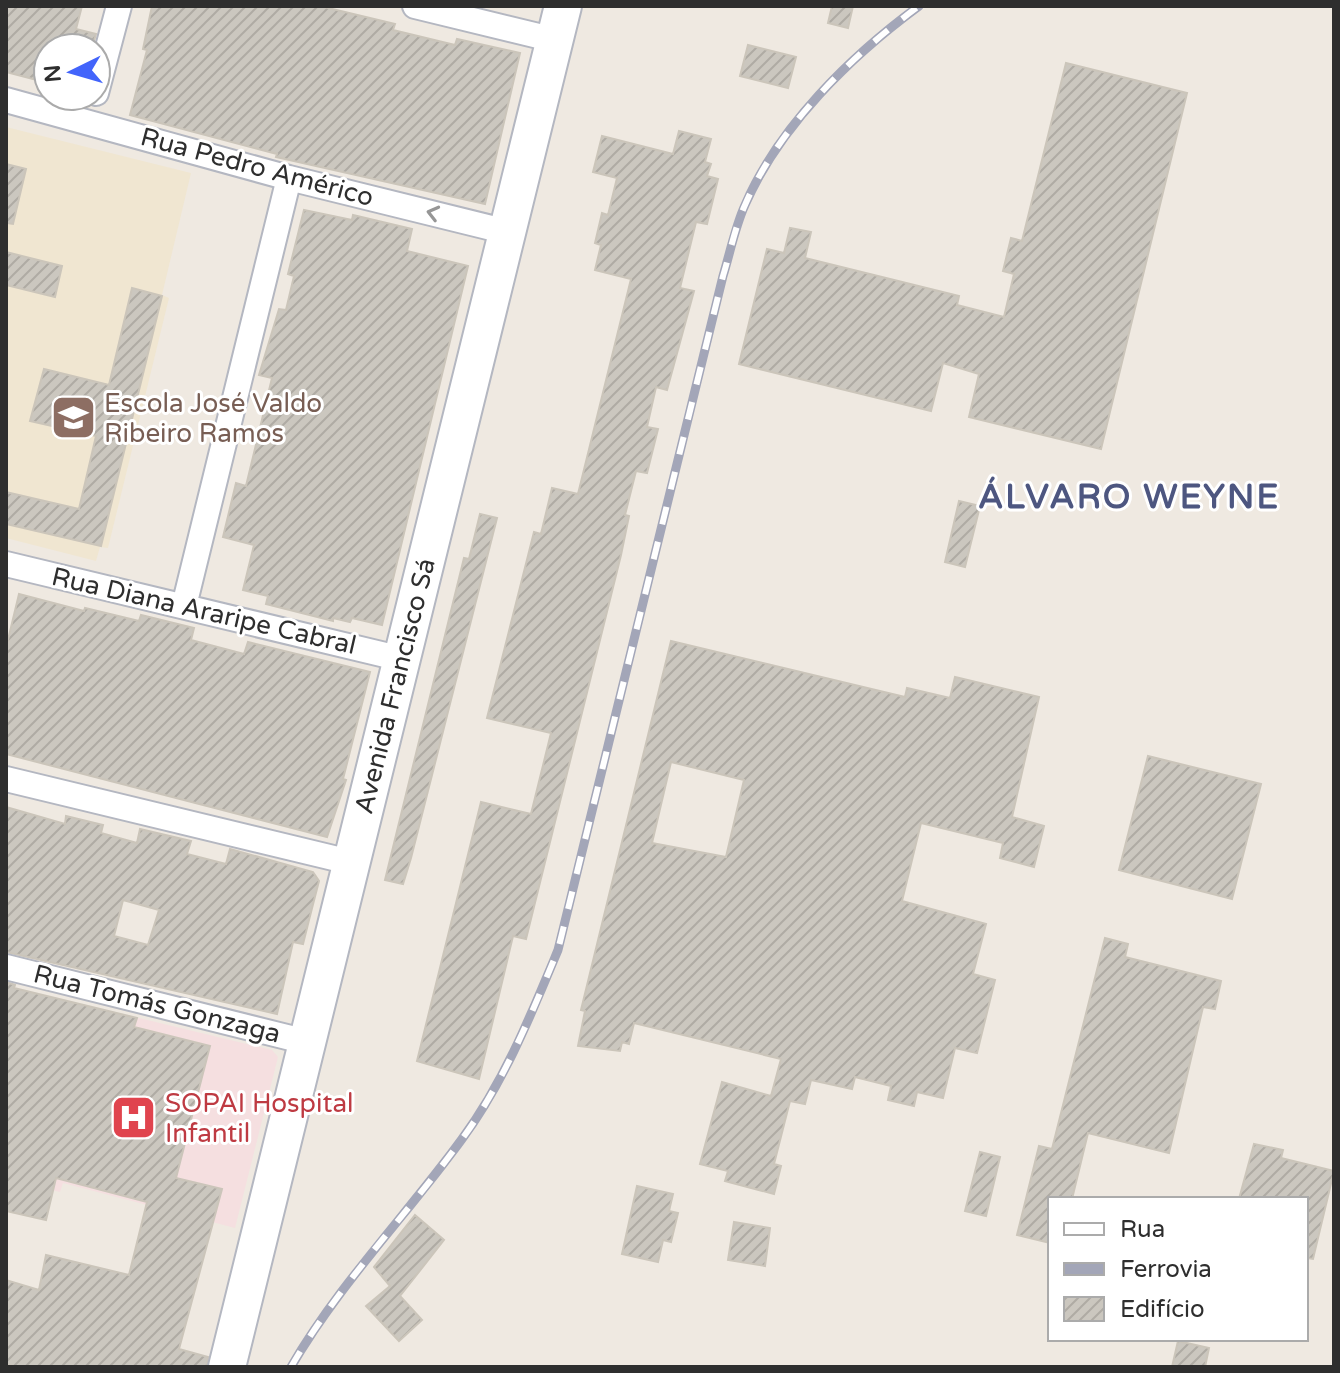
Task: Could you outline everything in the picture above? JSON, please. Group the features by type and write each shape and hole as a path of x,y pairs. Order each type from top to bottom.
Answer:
{"main road":[{"name":"Avenida Francisco Sá","path":"227,1367 559,23"}],"street":[{"path":"112,33 119,6"},
{"path":"415,6 559,23"},
{"name":"Rua Pedro Américo","path":"6,100 289,178 508,232"},
{"path":"89,121 91,112"},
{"path":"184,606 289,178"},
{"name":"Rua Diana Araripe Cabral","path":"6,564 402,659"},
{"path":"6,779 350,862"},
{"name":"Rua Tomás Gonzaga","path":"6,967 307,1042"}],"shaded area":[{"name":"Escola José Valdo Ribeiro Ramos","path":"6,127 191,173 162,295 169,298 108,548 100,547 96,561 6,538"},
{"name":"SOPAI Hospital Infantil","path":"6,986 272,1050 278,1057 235,1228 63,1183 60,1192 6,1179"}],"building":[{"path":"6,6 82,6 76,29 88,32 32,32 32,79 6,72"},
{"path":"152,6 320,6 395,24 393,30 455,45 457,39 520,53 485,204 276,157 277,154 130,115 147,50 143,49"},
{"path":"832,6 853,6 848,28 828,23"},
{"path":"748,45 796,57 788,88 740,76"},
{"path":"1066,63 1187,93 1101,449 969,417 979,374 943,363 931,411 739,364 767,249 784,253 790,228 811,232 805,258 959,296 957,305 1004,317 1014,274 1003,271 1011,238 1022,241"},
{"path":"679,131 711,139 705,162 711,164 707,176 718,179 707,224 696,222 680,288 694,291 667,390 656,387 647,427 658,429 647,473 636,471 625,515 629,516 621,555 526,939 513,936 479,1079 417,1061 481,802 531,814 551,733 487,718 534,532 541,534 552,488 578,494 631,279 595,270 601,245 595,243 602,213 608,215 617,178 593,172 602,136 673,154"},
{"path":"6,164 26,169 13,224 6,223"},
{"path":"304,210 352,220 353,215 412,229 407,251 468,266 382,625 352,618 350,622 333,618 333,621 266,604 268,596 243,590 254,545 223,537 236,483 246,486 272,378 259,375 279,309 286,310 294,276 288,274"},
{"path":"6,252 62,266 55,297 6,285"},
{"path":"132,288 162,296 101,546 6,524 6,492 79,509 96,436 30,421 44,369 109,385"},
{"path":"959,501 980,506 965,567 945,562"},
{"path":"480,514 497,518 411,858 403,884 385,880 464,558 469,559"},
{"path":"19,594 84,611 85,608 139,621 141,615 194,628 191,640 244,654 248,642 370,672 343,779 346,780 327,837 6,754 6,648"},
{"path":"671,641 905,697 907,688 950,698 955,677 1039,697 1012,817 1044,826 1034,867 1000,858 1003,843 921,823 902,901 986,924 973,974 995,980 977,1053 955,1048 943,1098 917,1092 914,1106 888,1100 891,1086 855,1077 852,1089 811,1080 805,1104 790,1101 774,1164 781,1166 774,1194 725,1181 728,1171 700,1164 722,1082 771,1096 781,1059 634,1023 629,1044 622,1042 620,1051 578,1046 585,1011 581,1010","holes":["671,762 744,780 726,857 652,843"]},
{"path":"1148,756 1261,784 1232,899 1119,870"},
{"path":"6,807 65,824 66,816 103,825 101,833 137,843 140,829 191,841 187,854 226,864 230,849 313,872 319,881 303,944 293,942 277,1014 6,952","holes":["123,900 159,910 148,945 114,936"]},
{"path":"1105,938 1128,944 1125,957 1221,981 1215,1009 1203,1007 1169,1153 1088,1133 1072,1197 1048,1197 1048,1243 1017,1235 1039,1146 1052,1149"},
{"path":"6,982 15,985 14,988 137,1018 134,1027 210,1046 176,1178 222,1189 179,1349 208,1357 207,1367 17,1367 6,1364 6,1280 39,1290 46,1255 129,1275 147,1202 56,1178 46,1220 6,1211"},
{"path":"1254,1144 1283,1150 1281,1158 1334,1171 1313,1259 1308,1258 1308,1197 1240,1197"},
{"path":"980,1152 1000,1157 986,1216 965,1211"},
{"path":"637,1186 673,1194 669,1211 678,1213 671,1242 663,1240 658,1262 622,1254"},
{"path":"415,1215 444,1240 400,1296 422,1320 399,1341 366,1306 390,1286 374,1267"},
{"path":"734,1222 770,1228 765,1266 728,1260"},
{"path":"1178,1341 1209,1348 1205,1367 1172,1367"}],"railway":[{"path":"291,1367 330,1307 441,1168 477,1117 516,1048 558,950 723,276 745,205 777,148 819,95 868,47 919,6"}],"place":[{"name":"Escola José Valdo Ribeiro Ramos","path":"73,418"},
{"name":"SOPAI Hospital Infantil","path":"134,1118"}],"district":[{"name":"ÁLVARO WEYNE","path":"1129,497"}]}
